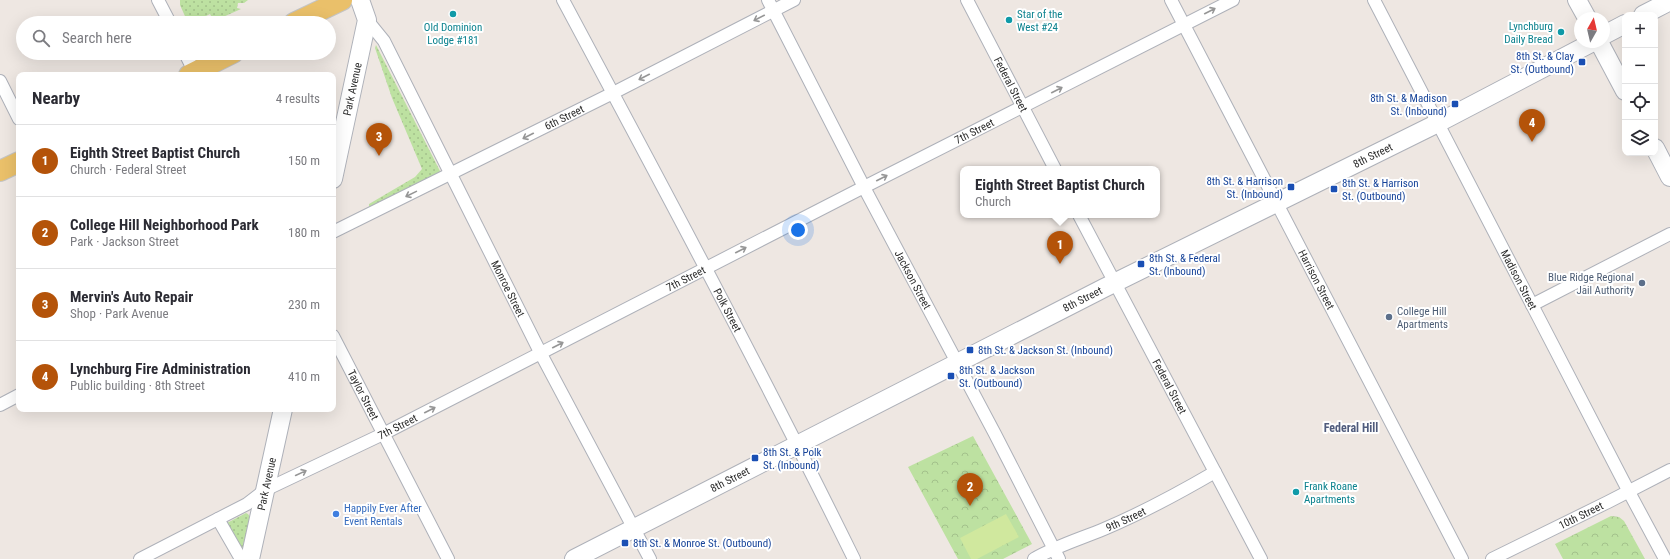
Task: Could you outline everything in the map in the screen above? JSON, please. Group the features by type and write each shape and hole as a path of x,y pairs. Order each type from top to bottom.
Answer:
{"main road":[{"path":"309,16 342,0"},
{"path":"197,72 220,60"},
{"path":"0,171 16,163"}],"street":[{"path":"158,0 166,16"},
{"name":"Park Avenue","path":"336,165 366,20 360,0"},
{"name":"Polk Street","path":"562,0 613,93 798,444 854,559"},
{"name":"6th Street","path":"336,231 613,93 771,5 794,0"},
{"name":"Federal Street","path":"967,0 1053,166"},
{"name":"Harrison Street","path":"1171,0 1462,559"},
{"name":"7th Street","path":"140,559 247,504 266,490 383,434 864,187 1233,0"},
{"name":"Madison Street","path":"1374,0 1665,559"},
{"path":"1577,0 1584,12"},
{"path":"1649,12 1670,1"},
{"name":"Jackson Street","path":"771,5 864,187 958,363 1059,559"},
{"name":"Monroe Street","path":"366,20 384,41 540,354 650,559"},
{"path":"1610,32 1622,26"},
{"name":"8th Street","path":"574,559 1114,283 1438,123 1582,48"},
{"path":"1602,48 1622,85"},
{"path":"188,60 192,72"},
{"path":"0,81 16,113"},
{"path":"1658,154 1670,177"},
{"name":"Federal Street","path":"1081,218 1261,559"},
{"path":"1532,305 1670,234"},
{"name":"Taylor Street","path":"336,342 448,559"},
{"path":"0,405 16,397"},
{"name":"Park Avenue","path":"250,559 282,412"},
{"name":"10th Street","path":"1492,559 1629,492 1670,470"},
{"name":"9th Street","path":"1034,559 1053,548 1105,529 1165,500 1215,472"},
{"path":"218,518 241,559"}],"green space":[{"path":"180,0 248,0 244,3 238,3 237,8 241,9 225,16 211,16 210,14 206,16 185,16 180,5"},
{"path":"376,45 441,173 369,208 369,204 415,177 422,169 392,98 375,48"},
{"path":"973,436 1032,544 1003,559 958,559 908,467"},
{"path":"246,513 250,517 242,550 227,523"},
{"path":"1006,514 1019,537 977,559 971,559 960,538"},
{"path":"1611,516 1619,517 1624,521 1645,559 1563,559 1555,544"}],"place":[{"name":"Old Dominion Lodge #181","path":"453,14"},
{"name":"Star of the West #24","path":"1009,20"},
{"name":"Lynchburg Daily Bread","path":"1561,32"},
{"name":"8th St. & Clay St. (Outbound)","path":"1582,62"},
{"name":"8th St. & Madison St. (Inbound)","path":"1455,104"},
{"name":"Lynchburg Fire Administration","path":"1532,142"},
{"name":"Mervin's Auto Repair","path":"379,156"},
{"name":"8th St. & Harrison St. (Inbound)","path":"1291,187"},
{"name":"8th St. & Harrison St. (Outbound)","path":"1334,189"},
{"name":"Eighth Street Baptist Church","path":"1060,264"},
{"name":"8th St. & Federal St. (Inbound)","path":"1141,264"},
{"name":"Blue Ridge Regional Jail Authority","path":"1642,283"},
{"name":"College Hill Apartments","path":"1389,317"},
{"name":"8th St. & Jackson St. (Inbound)","path":"970,350"},
{"name":"8th St. & Jackson St. (Outbound)","path":"951,376"},
{"name":"8th St. & Polk St. (Inbound)","path":"755,458"},
{"name":"Frank Roane Apartments","path":"1296,492"},
{"name":"College Hill Neighborhood Park","path":"970,506"},
{"name":"Happily Ever After Event Rentals","path":"336,514"},
{"name":"8th St. & Monroe St. (Outbound)","path":"625,543"}],"district":[{"name":"Federal Hill","path":"1351,428"}]}
